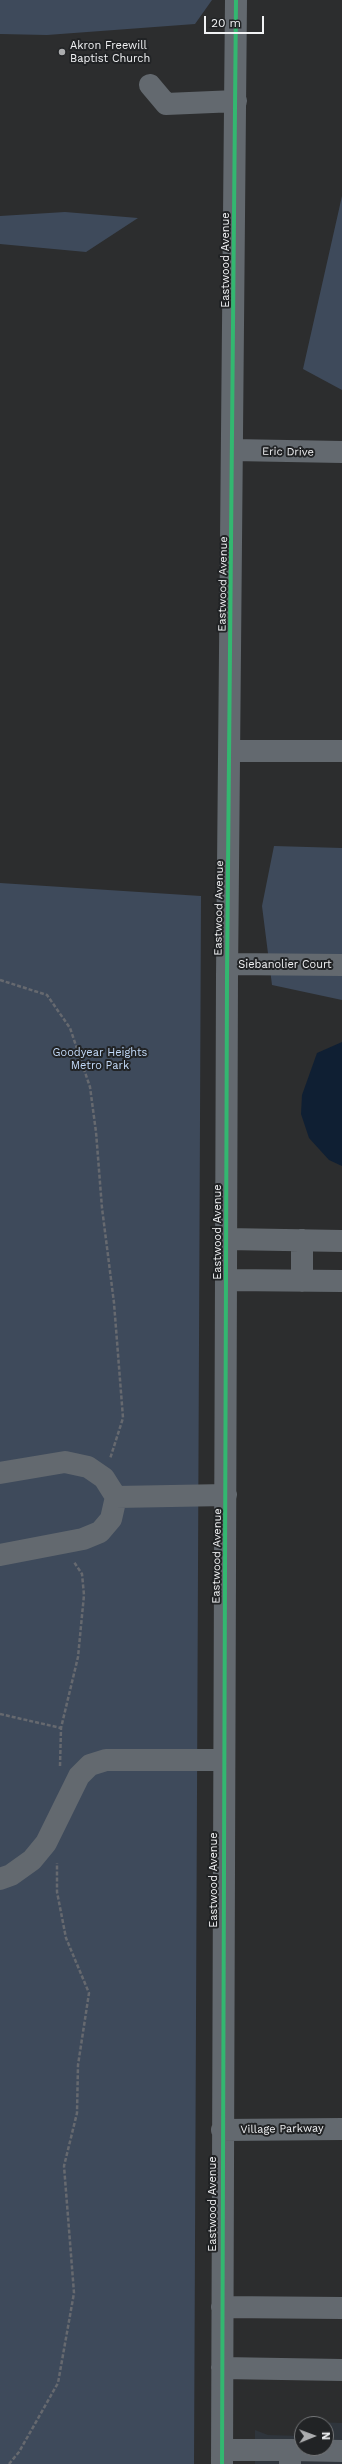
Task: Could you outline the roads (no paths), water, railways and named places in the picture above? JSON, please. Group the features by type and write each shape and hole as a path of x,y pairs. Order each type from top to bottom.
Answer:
{"street":[{"name":"Eastwood Avenue","path":"222,2457 226,1280 236,0"},
{"path":"150,85 166,104 236,101"},
{"name":"Eric Drive","path":"233,450 342,452"},
{"path":"230,751 342,751"},
{"name":"Siebanolier Court","path":"228,964 342,965"},
{"path":"227,1239 342,1241"},
{"path":"302,1240 302,1281"},
{"path":"226,1280 342,1281"},
{"path":"0,1473 65,1462 88,1466 104,1478 116,1497 111,1519 100,1532 82,1539 0,1555"},
{"path":"116,1497 226,1495"},
{"path":"0,1879 11,1875 32,1860 46,1843 79,1776 90,1765 106,1760 224,1760"},
{"name":"Village Parkway","path":"222,2130 342,2128"},
{"path":"222,2307 342,2308"},
{"path":"222,2368 342,2370"},
{"path":"222,2457 290,2457 342,2451"}],"place":[{"name":"Akron Freewill Baptist Church","path":"62,52"}],"park label":[{"name":"Goodyear Heights Metro Park","path":"100,1059"}]}
